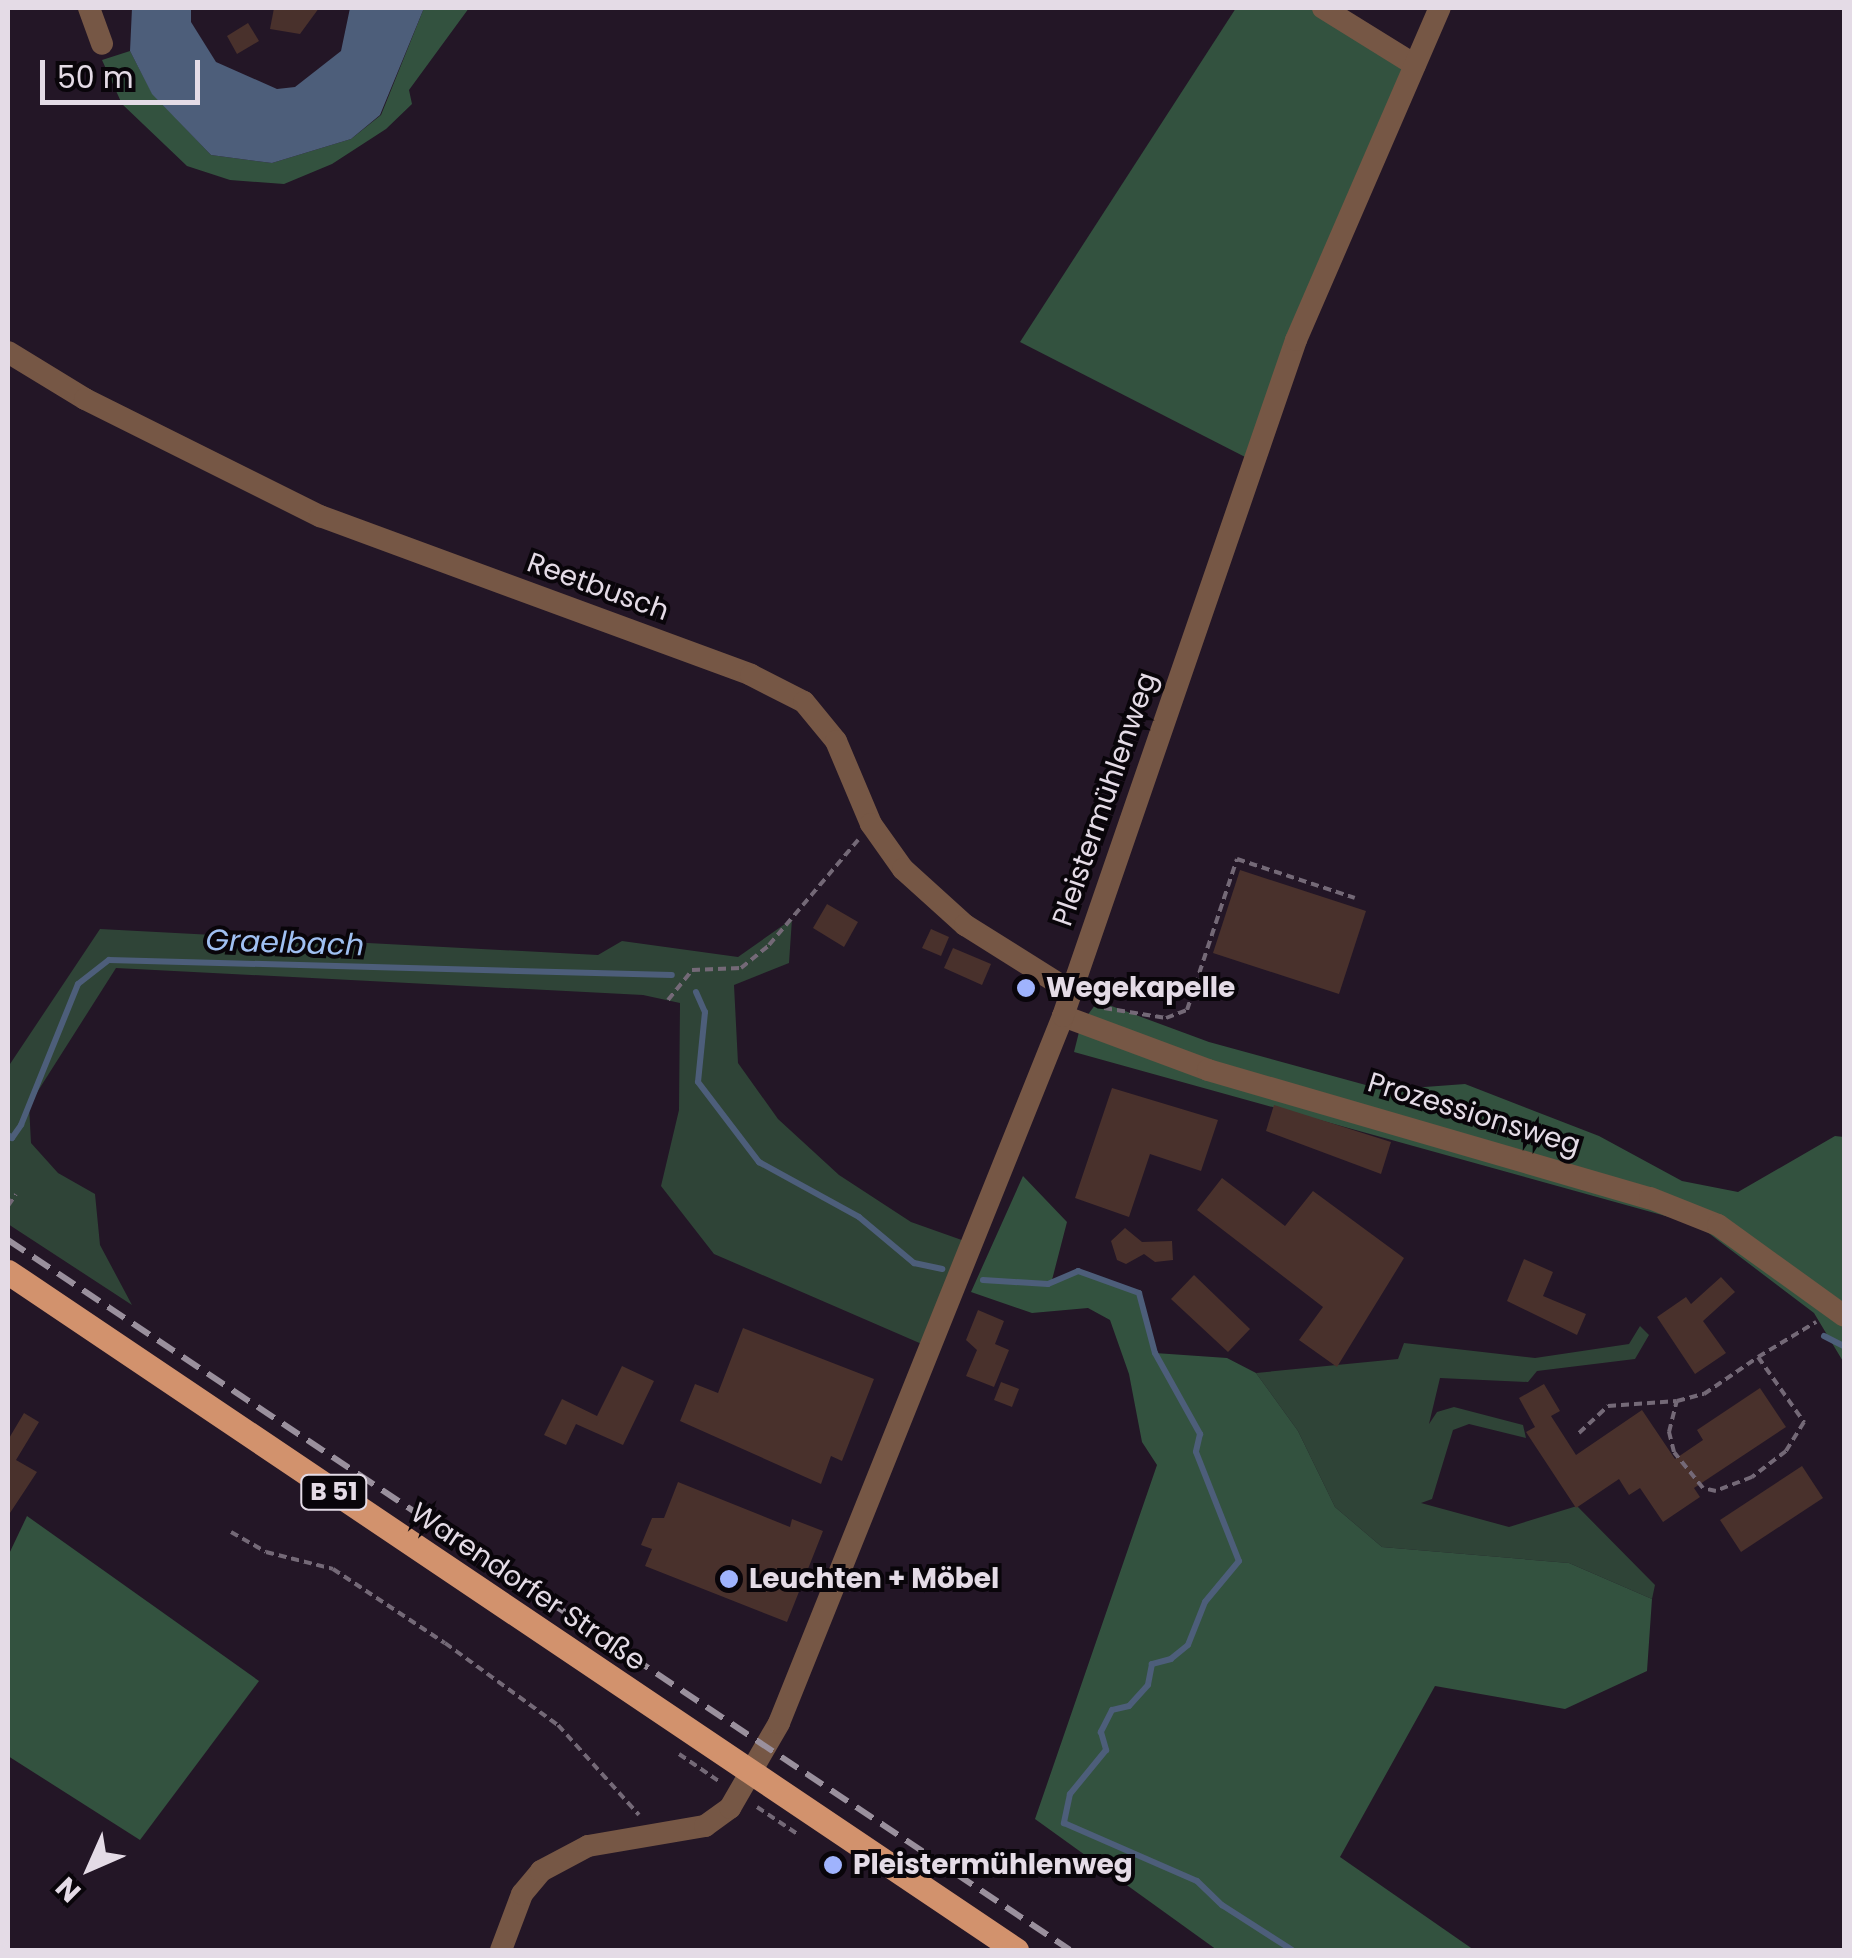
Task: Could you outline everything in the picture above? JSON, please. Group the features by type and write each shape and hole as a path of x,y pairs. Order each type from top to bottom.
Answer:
{"main road":[{"name":"Warendorfer Straße","path":"8,1272 1016,1950"}],"street":[{"path":"89,8 102,44"},
{"path":"1323,8 1415,65"},
{"name":"Pleistermühlenweg","path":"501,1950 522,1894 559,1858 588,1846 705,1826 730,1808 752,1774 854,1542 1072,1020 1072,992 1264,425 1440,8"},
{"name":"Reetbusch","path":"8,352 84,398 320,516 752,675 804,702 836,741 870,824 903,868 965,924 1072,992"},
{"name":"Prozessionsweg","path":"1072,1020 1208,1070 1650,1198 1718,1225 1839,1313"}],"path":[{"path":"668,1000 692,970 742,968 769,945 870,824"},
{"path":"1072,1020 1107,1006 1166,1018 1187,1010 1237,860 1355,898"},
{"path":"8,1206 16,1194"},
{"path":"1578,1433 1608,1406 1677,1401 1704,1394 1758,1357 1839,1313"},
{"path":"1677,1401 1670,1432 1674,1452 1703,1488 1716,1491 1752,1477 1786,1451 1804,1422 1758,1357"},
{"path":"231,1532 266,1552 333,1569 558,1725 622,1791"}],"green space":[{"path":"424,8 469,8 409,90 412,104 386,129 332,164 284,184 230,180 187,166 122,104 102,60 130,51 152,93 211,155 272,163 351,139 381,115"},
{"path":"1236,8 1323,8 1415,65 1251,460 1020,342"},
{"path":"792,919 789,963 734,985 738,1063 778,1119 839,1175 911,1222 973,1244 931,1348 714,1254 661,1186 679,1110 680,1003 643,995 116,968 29,1105 31,1143 58,1173 95,1194 100,1245 132,1305 8,1224 8,1067 100,929 598,955 622,941 738,957"},
{"path":"1098,1001 1209,1042 1384,1090 1465,1084 1599,1136 1682,1181 1738,1192 1835,1136 1844,1137 1844,1363 1814,1313 1698,1225 1074,1052 1081,1024"},
{"path":"1023,1176 1067,1222 1052,1280 1078,1271 1139,1293 1155,1353 1227,1358 1256,1373 1298,1431 1335,1507 1382,1547 1569,1563 1652,1599 1647,1671 1565,1709 1435,1686 1340,1857 1474,1950 1217,1950 1035,1819 1157,1465 1142,1442 1129,1374 1110,1320 1088,1308 1032,1313 971,1292"},
{"path":"1640,1326 1649,1335 1635,1359 1537,1371 1528,1382 1440,1378 1429,1424 1437,1412 1454,1407 1523,1425 1526,1438 1469,1424 1453,1430 1432,1499 1421,1503 1509,1527 1577,1506 1655,1585 1652,1599 1569,1563 1382,1547 1335,1507 1298,1431 1256,1373 1398,1359 1404,1343 1535,1358 1629,1344"},
{"path":"27,1516 259,1681 140,1840 8,1756 8,1556"}],"water":[{"path":"132,8 191,8 191,22 216,62 277,89 295,87 341,51 350,8 424,8 380,115 351,139 272,163 211,155 152,94 130,51"}],"building":[{"path":"274,8 319,8 300,34 270,29"},
{"path":"248,23 259,41 237,54 227,36"},
{"path":"1240,870 1366,911 1339,994 1213,953"},
{"path":"827,904 858,922 844,947 813,928"},
{"path":"931,929 949,937 941,956 922,948"},
{"path":"953,948 991,964 982,985 944,968"},
{"path":"1112,1088 1218,1120 1201,1171 1150,1154 1129,1217 1075,1198"},
{"path":"1274,1105 1391,1142 1381,1174 1266,1131"},
{"path":"1222,1178 1285,1226 1313,1191 1404,1258 1337,1367 1299,1340 1323,1307 1197,1210"},
{"path":"1125,1228 1142,1242 1172,1241 1173,1260 1155,1262 1144,1254 1126,1264 1117,1260 1111,1241"},
{"path":"1524,1259 1553,1272 1543,1296 1586,1314 1577,1335 1507,1301"},
{"path":"1194,1275 1250,1329 1228,1352 1171,1299"},
{"path":"1721,1277 1735,1292 1703,1321 1726,1353 1695,1374 1657,1317 1686,1297 1691,1304"},
{"path":"978,1310 1004,1321 995,1344 1009,1350 994,1387 966,1376 977,1350 966,1340"},
{"path":"743,1328 874,1379 842,1461 831,1456 821,1484 680,1421 695,1384 718,1393"},
{"path":"622,1366 654,1381 623,1445 576,1424 566,1445 544,1435 562,1399 597,1416"},
{"path":"1001,1382 1019,1389 1012,1407 994,1400"},
{"path":"1544,1384 1560,1411 1551,1416 1576,1455 1642,1410 1675,1459 1703,1440 1697,1430 1760,1388 1786,1427 1694,1488 1700,1497 1663,1522 1640,1488 1629,1495 1619,1479 1576,1508 1526,1432 1535,1427 1519,1398"},
{"path":"24,1413 39,1422 16,1460 37,1472 8,1516 8,1440"},
{"path":"1802,1466 1823,1498 1741,1552 1720,1520"},
{"path":"678,1482 790,1527 792,1519 823,1531 787,1622 645,1566 652,1549 641,1545 652,1518 664,1518"}],"waterway":[{"name":"Graelbach","path":"8,1135 12,1138 21,1125 78,984 109,960 672,975"},
{"name":"Graelbach","path":"696,992 705,1012 698,1082 759,1162 859,1217 914,1263 942,1269"},
{"name":"Graelbach","path":"983,1280 1048,1284 1078,1271 1139,1293 1155,1353 1200,1434 1196,1452 1239,1561 1205,1602 1188,1645 1171,1659 1152,1664 1148,1685 1129,1706 1112,1710 1101,1732 1106,1750 1070,1794 1064,1823 1197,1881 1222,1905 1292,1950"},
{"path":"1824,1336 1844,1346"}],"railway":[{"path":"8,1240 1070,1950"}],"place":[{"name":"Wegekapelle","path":"1026,988"},
{"name":"Leuchten + Möbel","path":"729,1579"},
{"name":"Pleistermühlenweg","path":"833,1865"}]}
